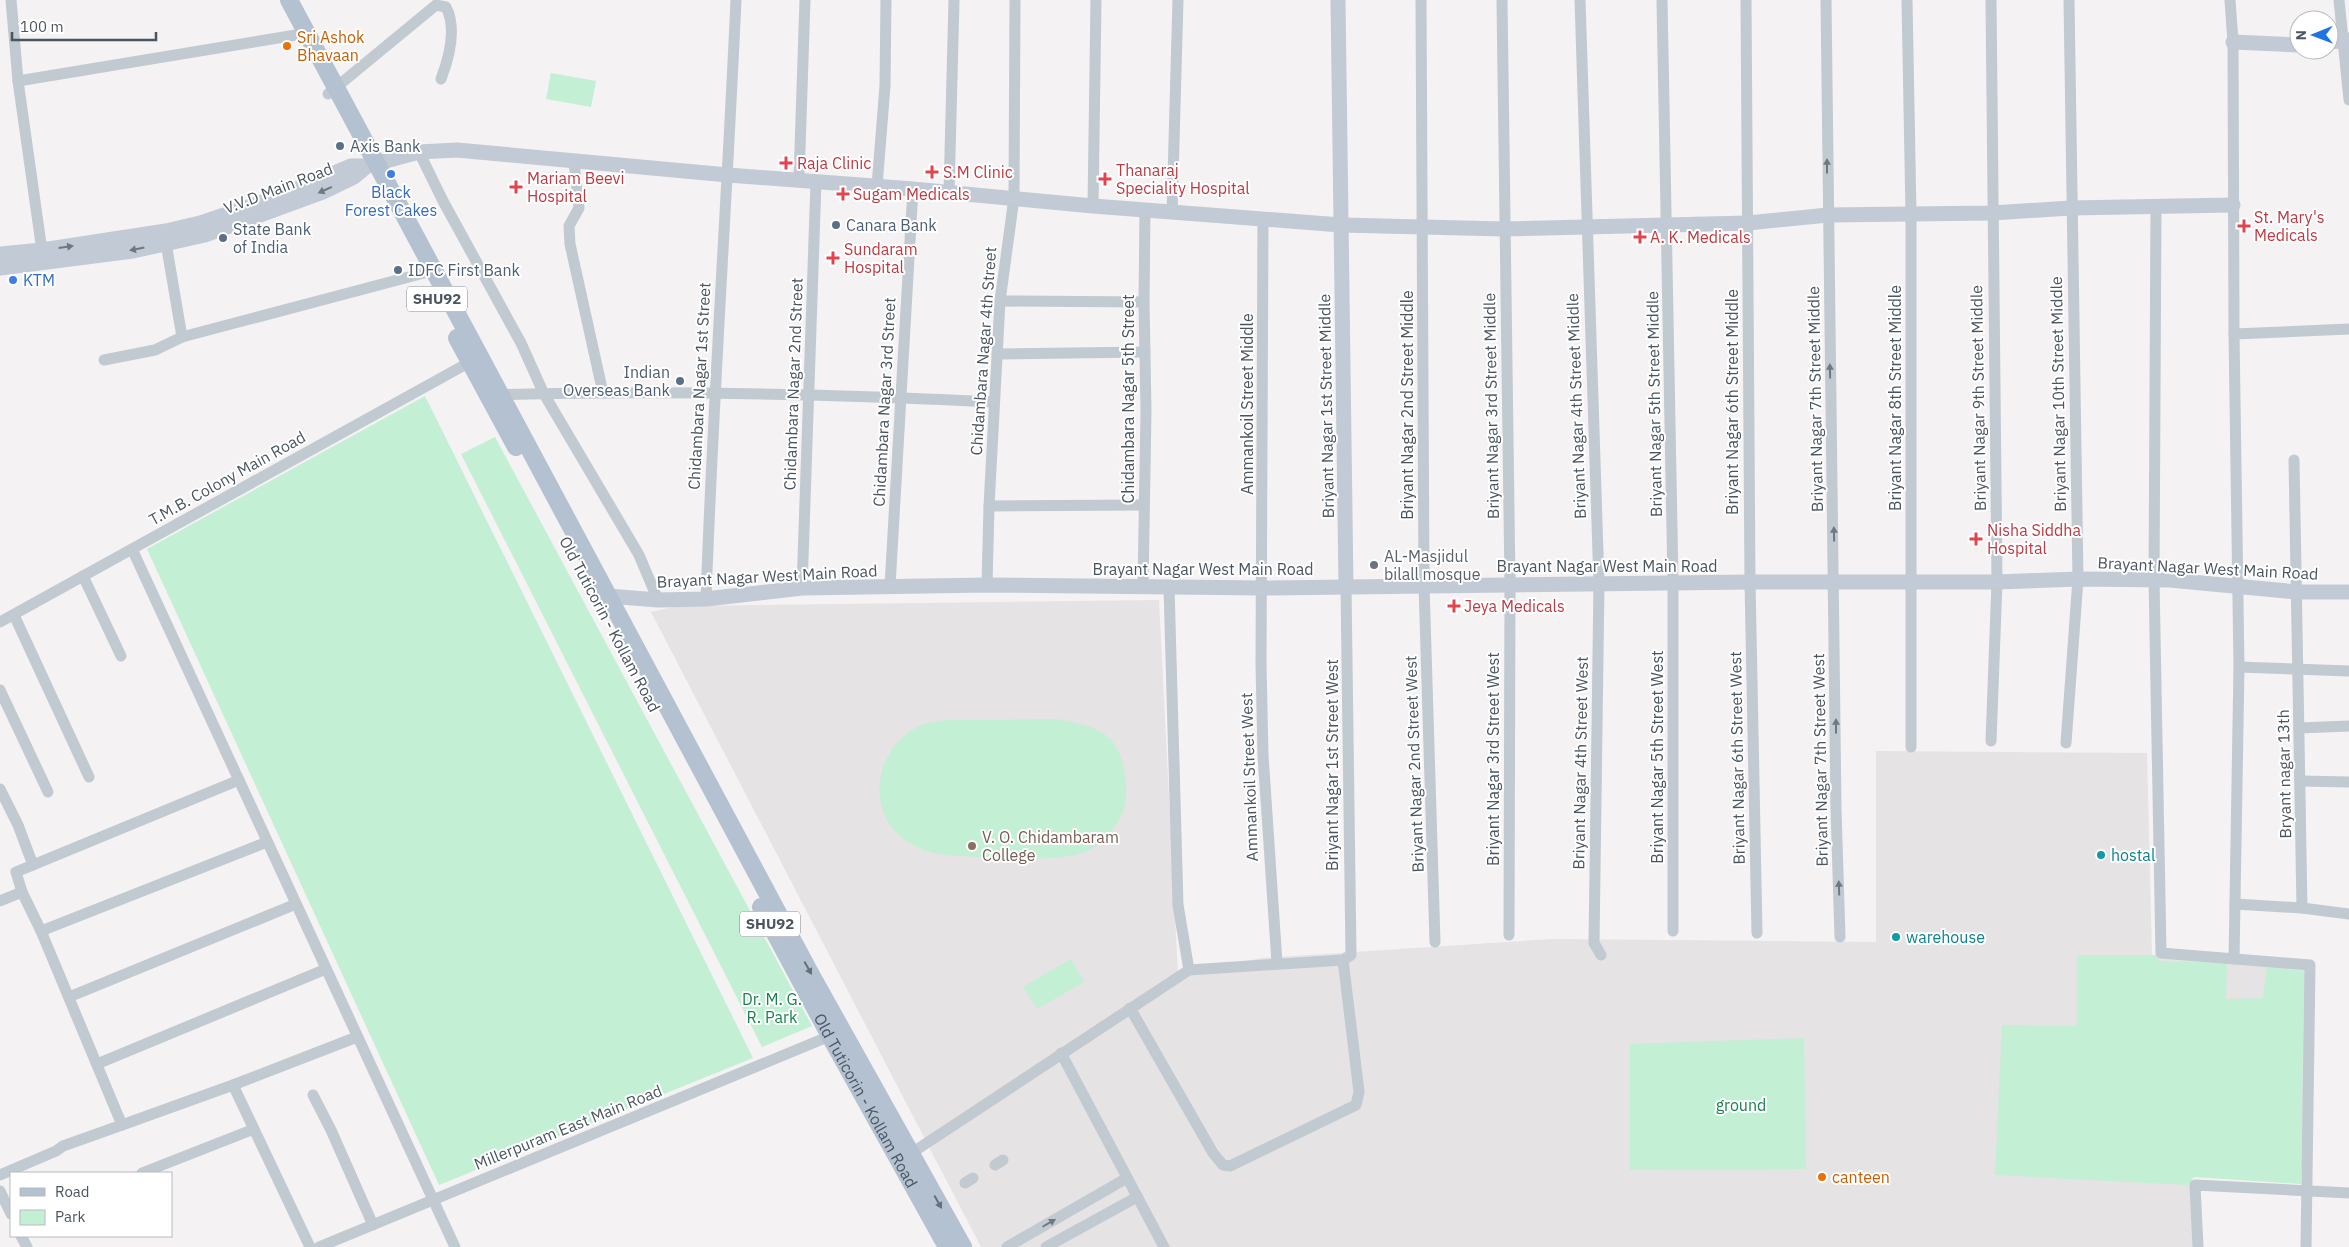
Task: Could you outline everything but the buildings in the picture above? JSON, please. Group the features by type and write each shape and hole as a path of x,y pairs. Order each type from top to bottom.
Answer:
{"main road":[{"name":"Old Tuticorin - Kollam Road","path":"277,0 296,35 332,91 372,164 424,273 470,362 495,395 830,1036 905,1157 947,1247"},
{"path":"289,0 332,91"},
{"path":"372,164 495,395"},
{"path":"602,597 810,973 905,1157 963,1247"}],"street":[{"path":"11,0 18,81 43,256"},
{"name":"Chidambara Nagar 1st Street","path":"706,599 714,392 728,175 736,0"},
{"path":"799,179 806,0"},
{"path":"877,186 885,86 886,0"},
{"path":"949,192 954,0"},
{"name":"Chidambara Nagar 4th Street","path":"987,585 989,506 1000,301 1014,198 1015,0"},
{"path":"1094,206 1096,0"},
{"path":"1172,213 1178,0"},
{"name":"Briyant Nagar 1st Street Middle","path":"1338,0 1346,587"},
{"name":"Briyant Nagar 2nd Street Middle","path":"1421,0 1424,585"},
{"name":"Briyant Nagar 3rd Street Middle","path":"1502,0 1510,584"},
{"name":"Briyant Nagar 4th Street Middle","path":"1580,0 1585,226 1598,584"},
{"name":"Briyant Nagar 5th Street Middle","path":"1662,0 1674,583"},
{"name":"Briyant Nagar 6th Street Middle","path":"1746,0 1750,582"},
{"name":"Briyant Nagar 7th Street Middle","path":"1826,0 1835,582"},
{"name":"Briyant Nagar 8th Street Middle","path":"1907,0 1911,214 1912,747"},
{"name":"Briyant Nagar 9th Street Middle","path":"1991,0 1997,582 1991,741"},
{"name":"Briyant Nagar 10th Street Middle","path":"2066,743 2078,579 2069,0"},
{"path":"2230,0 2233,42 2234,334 2239,667 2234,958"},
{"path":"2339,0 2347,41 2349,100"},
{"path":"332,91 418,18 436,5 443,3 450,17 450,36 449,55 441,79"},
{"path":"18,81 296,35"},
{"path":"2233,42 2289,45"},
{"path":"372,164 419,152 457,150 574,162 799,179 1172,213 1341,225 1504,228 1666,225 1748,222 1828,215 1992,213 2071,208 2233,205"},
{"path":"419,152 443,201 521,343 544,394 639,555 658,600"},
{"path":"574,162 579,208 569,226 570,244 603,393"},
{"name":"V.V.D Main Road","path":"0,254 43,256 133,250 166,237 204,235 323,192 354,177 372,164"},
{"name":"Chidambara Nagar 2nd Street","path":"802,588 816,182"},
{"name":"Chidambara Nagar 3rd Street","path":"890,586 913,189"},
{"path":"2156,207 2154,580 2161,952 2310,965 2306,1247"},
{"name":"Chidambara Nagar 5th Street","path":"1143,588 1145,210"},
{"name":"Ammankoil Street Middle","path":"1263,219 1263,588"},
{"path":"166,237 182,337"},
{"name":"V.V.D Main Road","path":"0,268 43,256"},
{"path":"104,360 155,350 182,337 424,273"},
{"path":"1000,301 1144,302"},
{"path":"2234,334 2349,329"},
{"path":"997,354 1145,352"},
{"name":"T.M.B. Colony Main Road","path":"0,622 470,362"},
{"path":"495,395 714,392 900,397 994,402"},
{"name":"Bryant nagar 13th","path":"2294,460 2302,908"},
{"path":"989,506 1144,504"},
{"path":"132,549 455,1247"},
{"path":"83,576 121,656"},
{"name":"Brayant Nagar West Main Road","path":"602,597 658,600 706,599 802,588 890,586 987,585 1263,588 1750,582 1997,582 2078,579 2154,580 2297,592 2349,592"},
{"name":"Briyant Nagar 6th Street West","path":"1750,582 1757,933"},
{"name":"Briyant Nagar 7th Street West","path":"1835,582 1836,809 1840,937"},
{"name":"Briyant Nagar 5th Street West","path":"1673,931 1674,583"},
{"name":"Briyant Nagar 3rd Street West","path":"1509,935 1510,584"},
{"name":"Briyant Nagar 4th Street West","path":"1598,584 1594,942 1601,955"},
{"name":"Briyant Nagar 2nd Street West","path":"1424,585 1435,942"},
{"path":"1169,587 1178,905 1189,970"},
{"name":"Briyant Nagar 1st Street West","path":"1344,960 1351,955 1349,943 1346,587"},
{"name":"Ammankoil Street West","path":"1263,588 1261,664 1263,755 1277,963"},
{"path":"14,615 89,777"},
{"path":"2239,667 2299,671 2349,670"},
{"path":"0,690 48,792"},
{"path":"2300,728 2349,726"},
{"path":"122,1125 42,931 22,892 16,872 239,780"},
{"path":"2300,781 2349,782"},
{"path":"0,789 18,825 32,865"},
{"path":"42,931 267,842"},
{"path":"0,901 22,892"},
{"path":"69,997 296,904"},
{"path":"2235,904 2302,908 2349,914"},
{"path":"905,1157 1061,1053 1130,1008 1189,970 1344,960 1359,1092 1356,1105 1230,1166 1223,1165 1212,1153 1130,1008"},
{"path":"97,1064 326,969"},
{"name":"Millerpuram East Main Road","path":"319,1247 830,1036"},
{"path":"0,1175 56,1152 63,1146 233,1085 357,1037"},
{"path":"1061,1053 1164,1247"},
{"path":"233,1085 310,1247"},
{"path":"313,1095 331,1130 373,1225"},
{"path":"145,1172 254,1129"},
{"path":"1006,1247 1127,1178"},
{"path":"2198,1247 2194,1185 2349,1193"},
{"path":"0,1191 10,1212"},
{"path":"1046,1247 1137,1197"}],"shaded area":[{"name":"V. O. Chidambaram College","path":"1159,600 1178,975 1262,958 1552,939 1876,942 1876,751 2147,753 2152,956 2306,967 2302,1171 2192,1174 2193,1247 981,1247 651,612 677,606"}],"green space":[{"path":"551,73 596,81 591,107 546,99"},
{"path":"425,396 753,1058 439,1185 147,549"},
{"name":"Dr. M. G. R. Park","path":"495,437 812,1026 762,1047 461,454"},
{"path":"1057,719 1095,729 1107,736 1118,751 1125,772 1126,795 1122,814 1109,835 1090,850 1063,857 1046,858 945,855 913,845 899,835 888,821 882,806 880,789 882,773 888,757 897,743 909,732 930,722"},
{"path":"2077,955 2156,955 2158,961 2227,963 2226,999 2263,998 2267,967 2304,971 2301,1184 2194,1177 2187,1185 1995,1175 2002,1025 2077,1026"},
{"path":"1071,959 1084,982 1037,1009 1023,987"},
{"name":"ground","path":"1804,1038 1806,1169 1630,1170 1630,1044"}],"place":[{"name":"Sri Ashok Bhavaan","path":"287,46"},
{"name":"Axis Bank","path":"340,146"},
{"name":"Raja Clinic","path":"786,163"},
{"name":"S.M Clinic","path":"932,172"},
{"name":"Black Forest Cakes","path":"391,174"},
{"name":"Thanaraj Speciality Hospital","path":"1105,179"},
{"name":"Mariam Beevi Hospital","path":"516,187"},
{"name":"Sugam Medicals","path":"843,194"},
{"name":"Canara Bank","path":"836,225"},
{"name":"St. Mary's Medicals","path":"2244,226"},
{"name":"A. K. Medicals","path":"1640,237"},
{"name":"State Bank of India","path":"223,238"},
{"name":"Sundaram Hospital","path":"833,258"},
{"name":"IDFC First Bank","path":"398,270"},
{"name":"KTM","path":"13,280"},
{"name":"Indian Overseas Bank","path":"680,381"},
{"name":"Nisha Siddha Hospital","path":"1976,539"},
{"name":"AL-Masjidul bilall mosque","path":"1374,565"},
{"name":"Jeya Medicals","path":"1454,606"},
{"name":"V. O. Chidambaram College","path":"972,846"},
{"name":"hostal","path":"2101,855"},
{"name":"warehouse","path":"1896,937"},
{"name":"canteen","path":"1822,1177"}]}
